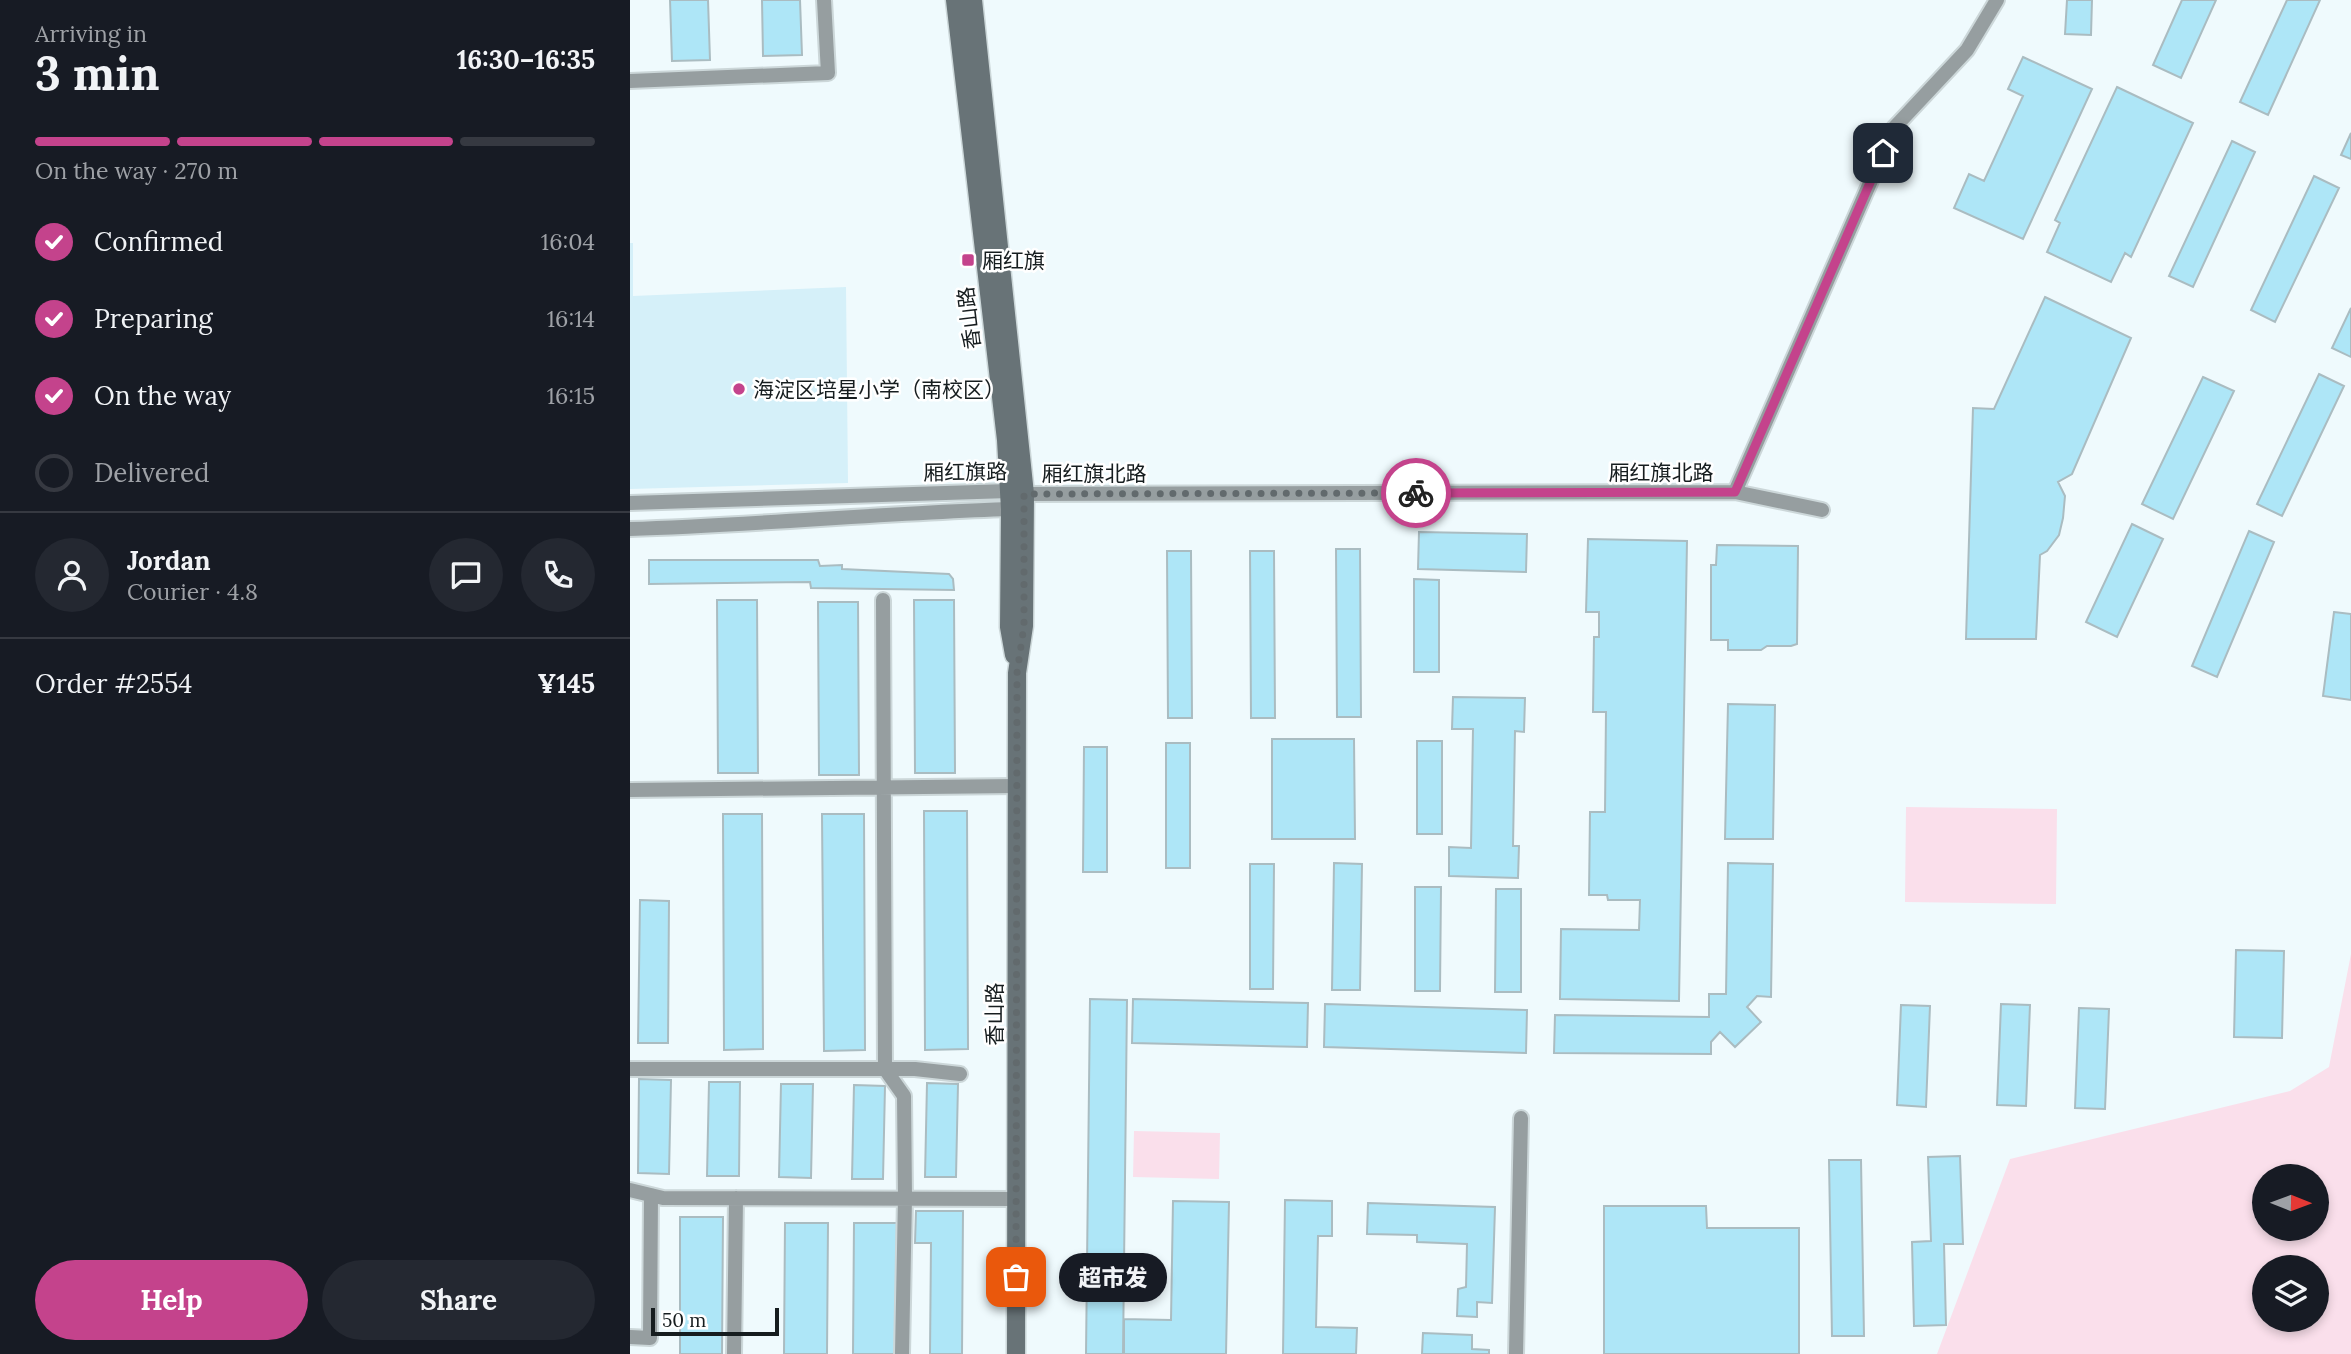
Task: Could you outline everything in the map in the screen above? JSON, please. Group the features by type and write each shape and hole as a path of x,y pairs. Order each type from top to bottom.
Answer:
{"street":[{"path":"630,81 828,73 824,0"},
{"name":"香山路","path":"955,0 1015,498"},
{"name":"香山路","path":"972,0 1015,498 1009,627 1017,673 1016,1354"},
{"name":"厢红旗北路","path":"1015,498 1735,492 1894,128 1967,51 1997,0"},
{"path":"1735,492 1822,510"},
{"name":"厢红旗路","path":"630,503 1015,498"},
{"name":"厢红旗路","path":"630,529 751,525 897,513 1015,498"},
{"path":"883,600 885,1069 904,1096 902,1354"},
{"path":"630,790 1017,786"},
{"path":"630,1069 915,1069 960,1074"},
{"path":"1517,1354 1521,1118"},
{"path":"630,1190 663,1198 1016,1199"},
{"path":"630,1337 650,1338 651,1195"},
{"path":"734,1354 736,1198"}],"shaded area":[{"name":"海淀区培星小学（南校区）","path":"630,243 633,243 633,296 846,287 848,483 630,489"},
{"path":"1906,807 2057,809 2056,904 1905,902"},
{"path":"2351,954 2351,1354 1937,1354 2010,1159 2290,1091 2329,1067"},
{"path":"1134,1131 1220,1133 1219,1179 1133,1177"}],"building":[{"path":"670,0 708,0 710,60 672,61"},
{"path":"762,0 800,0 802,55 763,56"},
{"path":"2067,0 2092,0 2091,35 2065,34"},
{"path":"2182,0 2216,0 2181,78 2153,65"},
{"path":"2287,0 2320,0 2268,115 2240,102"},
{"path":"2023,57 2092,89 2023,239 1954,208 1969,174 1984,181 2023,96 2008,89"},
{"path":"2117,87 2193,123 2131,257 2125,253 2111,282 2047,252 2060,223 2055,220"},
{"path":"2351,133 2351,159 2341,155"},
{"path":"2232,141 2255,152 2193,287 2169,276"},
{"path":"2314,176 2339,188 2275,322 2251,310"},
{"path":"2045,297 2131,338 2072,474 2058,482 2065,496 2063,518 2059,535 2047,551 2040,555 2036,639 1966,639 1973,408 1994,409"},
{"path":"2351,308 2351,357 2332,348"},
{"path":"2319,374 2344,386 2282,516 2257,504"},
{"path":"2203,377 2234,391 2173,519 2142,504"},
{"path":"2132,524 2163,539 2117,637 2086,622"},
{"path":"2249,531 2274,542 2217,677 2192,666"},
{"path":"1419,532 1527,534 1526,572 1418,569"},
{"path":"1588,539 1687,541 1679,1001 1560,999 1561,929 1639,930 1640,900 1608,900 1607,895 1589,895 1590,812 1605,812 1606,712 1593,712 1594,637 1599,637 1599,612 1586,612"},
{"path":"1717,545 1798,546 1797,644 1767,646 1761,650 1728,650 1728,640 1711,640 1711,565 1716,565"},
{"path":"1336,549 1360,549 1361,717 1337,717"},
{"path":"1167,551 1191,551 1192,718 1168,718"},
{"path":"1250,551 1274,551 1275,718 1251,718"},
{"path":"649,560 818,560 820,566 842,565 842,569 949,574 953,579 954,590 811,588 810,582 649,584"},
{"path":"1414,579 1439,580 1439,672 1414,672"},
{"path":"717,600 757,600 758,773 718,773"},
{"path":"914,600 954,600 955,773 915,773"},
{"path":"818,602 858,602 859,775 819,775"},
{"path":"2334,612 2351,614 2351,700 2323,696"},
{"path":"1453,697 1525,698 1524,732 1515,731 1513,846 1519,846 1518,878 1449,876 1449,847 1471,848 1473,729 1452,729"},
{"path":"1728,704 1775,705 1773,839 1725,839"},
{"path":"1272,739 1354,739 1355,839 1272,839"},
{"path":"1417,741 1442,741 1442,834 1417,834"},
{"path":"1166,743 1190,743 1190,868 1166,868"},
{"path":"1084,747 1107,747 1107,872 1083,872"},
{"path":"924,811 967,811 968,1049 925,1050"},
{"path":"723,814 762,814 763,1049 724,1050"},
{"path":"822,814 864,814 865,1050 824,1051"},
{"path":"1334,863 1362,864 1360,990 1332,990"},
{"path":"1728,863 1773,864 1771,997 1757,996 1747,1007 1761,1022 1735,1047 1720,1032 1711,1042 1711,1054 1554,1053 1555,1015 1709,1017 1709,994 1726,994"},
{"path":"1250,864 1274,864 1273,989 1250,989"},
{"path":"1415,887 1441,887 1440,991 1415,991"},
{"path":"1496,889 1521,889 1521,992 1495,992"},
{"path":"640,900 669,901 668,1043 638,1043"},
{"path":"2236,950 2284,951 2282,1038 2234,1037"},
{"path":"1090,999 1127,1000 1123,1354 1086,1354"},
{"path":"1133,999 1308,1003 1307,1047 1132,1043"},
{"path":"1325,1004 1527,1010 1526,1053 1324,1047"},
{"path":"2001,1004 2030,1005 2026,1106 1997,1105"},
{"path":"1901,1005 1930,1006 1926,1107 1897,1105"},
{"path":"2079,1008 2109,1009 2105,1109 2075,1108"},
{"path":"639,1079 671,1080 669,1174 638,1173"},
{"path":"709,1082 740,1082 739,1176 707,1176"},
{"path":"927,1083 958,1084 956,1177 925,1177"},
{"path":"781,1084 813,1084 811,1178 779,1177"},
{"path":"854,1085 885,1086 883,1179 852,1179"},
{"path":"1960,1156 1963,1244 1944,1244 1946,1325 1914,1326 1912,1242 1931,1241 1928,1157"},
{"path":"1829,1160 1861,1160 1864,1336 1832,1336"},
{"path":"1285,1200 1332,1201 1332,1236 1318,1236 1316,1327 1357,1328 1356,1354 1283,1354"},
{"path":"1173,1201 1229,1202 1226,1354 1124,1354 1124,1319 1171,1320"},
{"path":"1368,1203 1495,1207 1492,1303 1477,1302 1477,1317 1457,1316 1458,1289 1466,1287 1467,1244 1417,1242 1417,1235 1367,1234"},
{"path":"1604,1206 1706,1206 1707,1228 1799,1228 1799,1354 1604,1354"},
{"path":"916,1211 963,1211 962,1354 930,1354 931,1243 915,1243"},
{"path":"680,1217 723,1217 722,1354 680,1354"},
{"path":"785,1223 828,1223 827,1354 784,1354"},
{"path":"854,1223 897,1223 896,1354 853,1354"},
{"path":"1423,1333 1472,1335 1472,1349 1489,1350 1489,1354 1422,1354"}],"way so far":[{"path":"1016,1277 1017,673 1024,626 1024,494 1416,493"}],"place":[{"name":"厢红旗","path":"968,260"},
{"name":"海淀区培星小学（南校区）","path":"739,389"},
{"name":"超市发","path":"1016,1277"}],"route":[{"path":"1416,493 1735,492 1883,153"}]}
